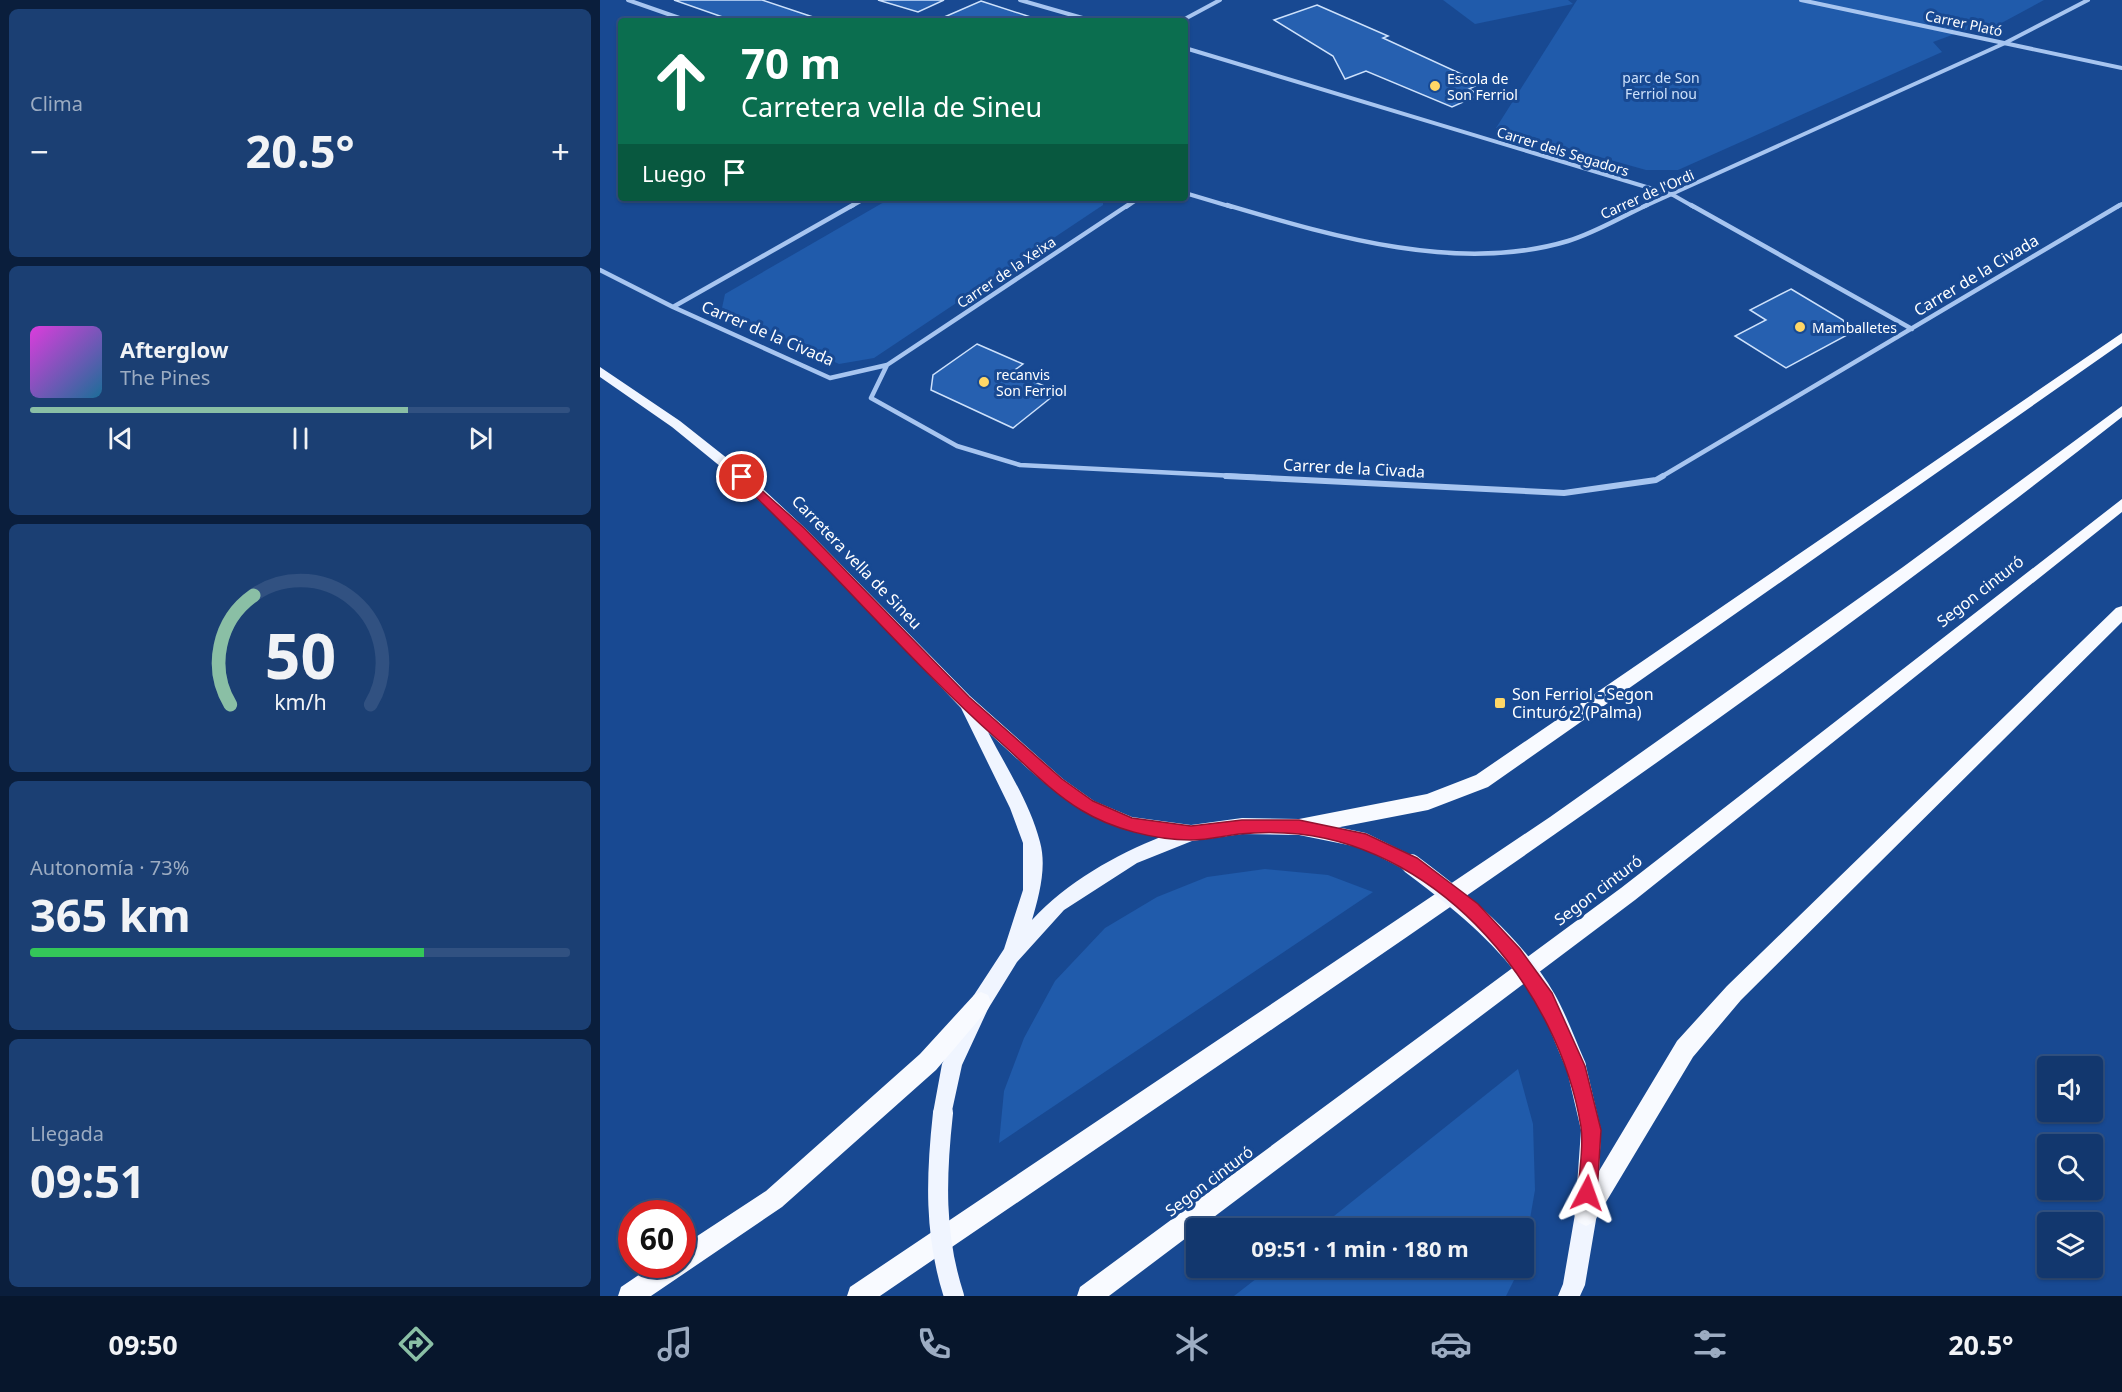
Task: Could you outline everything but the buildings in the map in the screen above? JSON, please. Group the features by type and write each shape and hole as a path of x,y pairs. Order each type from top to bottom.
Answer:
{"highway":[{"path":"1299,827 1428,802 1482,781 2122,337"},
{"path":"859,1296 1557,823 1944,545 2122,410"},
{"name":"Segon cinturó","path":"1089,1296 1628,894 2122,504"},
{"path":"1586,1214 1685,1049 1734,993 2122,612"},
{"path":"696,1252 774,1199 792,1184 928,1062 981,1002"},
{"path":"630,1296 656,1278"}],"main road":[{"name":"Carretera vella de Sineu","path":"600,371 676,424 742,477 800,531 964,701 1057,784 1088,806 1131,824 1191,833"},
{"name":"Carretera vella de Sineu","path":"964,701 1018,807 1032,843 1032,890 1011,956"},
{"path":"954,1296 944,1272 935,1186 943,1113 952,1064 981,1002 1011,956 1058,904 1131,857 1191,833 1242,826 1299,827 1366,841 1411,864 1472,910 1514,955 1546,999 1576,1066 1591,1130 1586,1214 1572,1292"}],"street":[{"path":"628,0 679,18"},
{"path":"1020,0 1083,18"},
{"path":"1187,18 1220,0"},
{"name":"Carrer Plató","path":"1801,0 2122,68"},
{"name":"Carrer de l'Ordi","path":"1188,194 1332,236 1406,249 1499,253 1568,241 1674,195 2005,43 2088,0"},
{"name":"Carrer dels Segadors","path":"1188,49 1674,195 1912,329"},
{"path":"673,306 861,201"},
{"name":"Carrer de la Xeixa","path":"886,365 1134,201"},
{"name":"Carrer de la Civada","path":"886,365 871,398 957,446 1020,465 1564,493 1656,480 2122,204"},
{"name":"Carrer de la Civada","path":"600,270 830,378 886,365"}],"green space":[{"path":"1443,0 1568,0 1573,4 1475,24"},
{"name":"parc de Son Ferriol nou","path":"1577,0 2044,0 1994,27 1971,28 1933,42 1942,52 1678,170 1646,170 1496,128"},
{"path":"886,201 1103,201 1103,205 874,358 839,364 722,308 725,294"},
{"path":"1265,869 1328,875 1373,892 999,1143 1004,1091 1024,1038 1055,981 1105,928 1157,897 1207,877"},
{"path":"1518,1069 1533,1124 1535,1190 1530,1218 1332,1218"},
{"path":"1257,1278 1515,1278 1506,1296 1234,1296"}],"place":[{"name":"Escola de Son Ferriol","path":"1435,86"},
{"name":"Mamballetes","path":"1800,327"},
{"name":"recanvis Son Ferriol","path":"984,382"},
{"name":"Son Ferriol - Segon Cinturó 2 (Palma)","path":"1500,703"}],"route":[{"path":"742,477 800,531 964,701 1057,784 1088,806 1131,824 1191,833 1242,826 1299,827 1366,841 1411,864 1472,910 1514,955 1546,999 1576,1066 1591,1130 1587,1193"}]}
